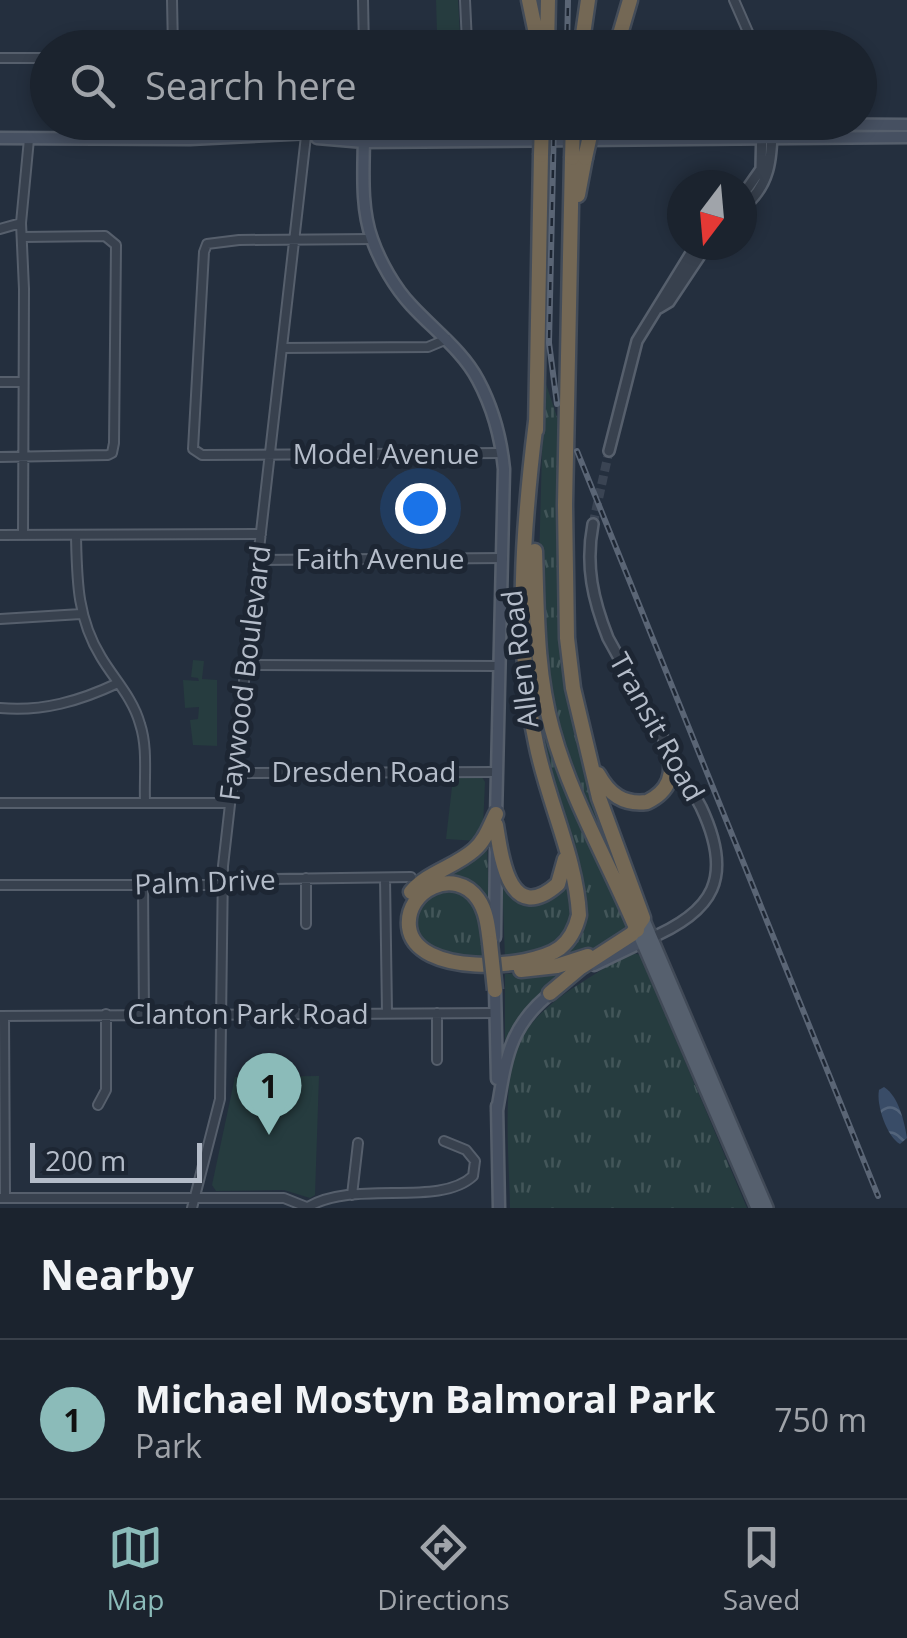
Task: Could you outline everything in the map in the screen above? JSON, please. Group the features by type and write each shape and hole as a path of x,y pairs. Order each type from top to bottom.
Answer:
{"highway":[{"path":"529,0 538,30"},
{"path":"545,30 548,0"},
{"path":"578,0 578,30"},
{"path":"582,30 588,0"},
{"path":"622,30 634,0"},
{"name":"Allen Road","path":"542,140 536,421 537,624 551,726 568,779 644,932"},
{"name":"Allen Road","path":"576,140 578,158 565,506 573,688 599,798 644,932"},
{"path":"578,158 586,140"},
{"path":"495,990 492,943 482,908 473,893 463,886 445,883 422,892 410,910 411,936 420,949 431,957 458,963 536,960 557,950 576,926 578,902 548,795 526,694 527,525 536,421"},
{"path":"588,757 610,792 622,800 642,803 655,798 668,784 672,772 670,751"},
{"path":"496,820 504,875 513,888 540,896 558,884 566,854"},
{"path":"496,820 472,852 419,883 406,898 400,912 400,928 405,945 415,956 447,970 524,970 556,966 644,932"},
{"path":"550,993 614,946"}],"main road":[{"path":"877,126 907,125"},
{"path":"877,135 907,137"},
{"path":"0,138 30,138"},
{"path":"364,140 366,214 372,239 409,303 478,378 492,410 502,453 503,558 492,943"},
{"path":"498,1111 511,1040 550,993 644,932"},
{"name":"Allen Road","path":"644,932 757,1208"},
{"name":"Allen Road","path":"644,932 767,1208"},
{"path":"495,990 500,1208"}],"street":[{"path":"172,0 172,30"},
{"path":"364,0 364,30"},
{"path":"465,0 466,30"},
{"path":"734,0 747,30"},
{"path":"0,58 30,58"},
{"path":"23,535 21,223 30,138"},
{"name":"Faywood Boulevard","path":"192,1208 220,1099 222,885 306,140"},
{"path":"757,174 765,140"},
{"path":"757,194 771,164 768,140"},
{"path":"0,229 21,223"},
{"path":"0,456 112,453 116,244 105,236 23,237"},
{"path":"295,240 372,239"},
{"name":"Model Avenue","path":"295,240 207,244 193,449 202,455 502,453"},
{"path":"610,451 632,354 686,260"},
{"path":"659,308 669,302 697,260"},
{"path":"282,348 428,347 447,340"},
{"path":"0,382 23,382"},
{"name":"Transit Road","path":"593,524 589,566 597,610 608,638 707,818 717,853 718,869 711,893 687,920 658,932 644,932"},
{"path":"0,535 261,534"},
{"path":"76,536 81,614 96,650 132,704 142,730 145,802"},
{"name":"Faith Avenue","path":"258,560 503,558"},
{"path":"0,619 81,614"},
{"path":"246,666 500,666"},
{"path":"0,708 57,706 118,683"},
{"name":"Dresden Road","path":"232,773 496,772"},
{"path":"0,803 230,803"},
{"name":"Palm Drive","path":"0,885 222,885 272,878 411,877"},
{"path":"306,878 306,924"},
{"path":"385,878 387,1013"},
{"path":"143,885 144,1015"},
{"path":"437,1013 437,1060"},
{"name":"Clanton Park Road","path":"2,1016 496,1013"},
{"path":"98,1104 106,1090 106,1014"},
{"path":"2,1016 2,1197 284,1198 308,1207 333,1196 438,1194 462,1187 474,1176 474,1158 466,1150 444,1141"},
{"path":"352,1195 358,1144"},
{"path":"48,1197 48,1208"}],"green space":[{"path":"436,0 458,0 460,30 437,30"},
{"path":"544,378 560,426 557,591 564,686 612,860 580,794 554,716 546,666 539,565"},
{"path":"193,660 204,661 202,679 217,680 217,746 193,745 190,720 198,719 199,707 185,708 183,680 199,681 191,677"},
{"path":"532,668 543,723 632,928 591,951 547,965 580,925 540,745"},
{"path":"482,777 483,827 477,841 446,839 453,778"},
{"path":"487,837 489,916 482,899 434,882"},
{"path":"502,875 526,898 568,875 571,925 553,949 505,958"},
{"path":"451,887 475,901 484,935 484,959 457,958 421,945 413,926 420,899"},
{"path":"630,952 640,955 747,1208 510,1208 508,1095 514,1053 521,1038 556,1000"},
{"path":"577,962 517,1022 505,1045 505,974 537,972"},
{"path":"319,1076 315,1195 310,1198 284,1190 216,1191 212,1185 235,1077"}],"water":[{"path":"884,1087 894,1097 902,1117 907,1138 900,1144 891,1135 881,1112 879,1090"}],"tunnel":[{"path":"593,524 609,451"}],"railway":[{"path":"567,30 568,0"},
{"path":"554,140 549,343 557,404"},
{"path":"577,451 878,1196"}],"place":[{"name":"Michael Mostyn Balmoral Park","path":"269,1135"}]}
